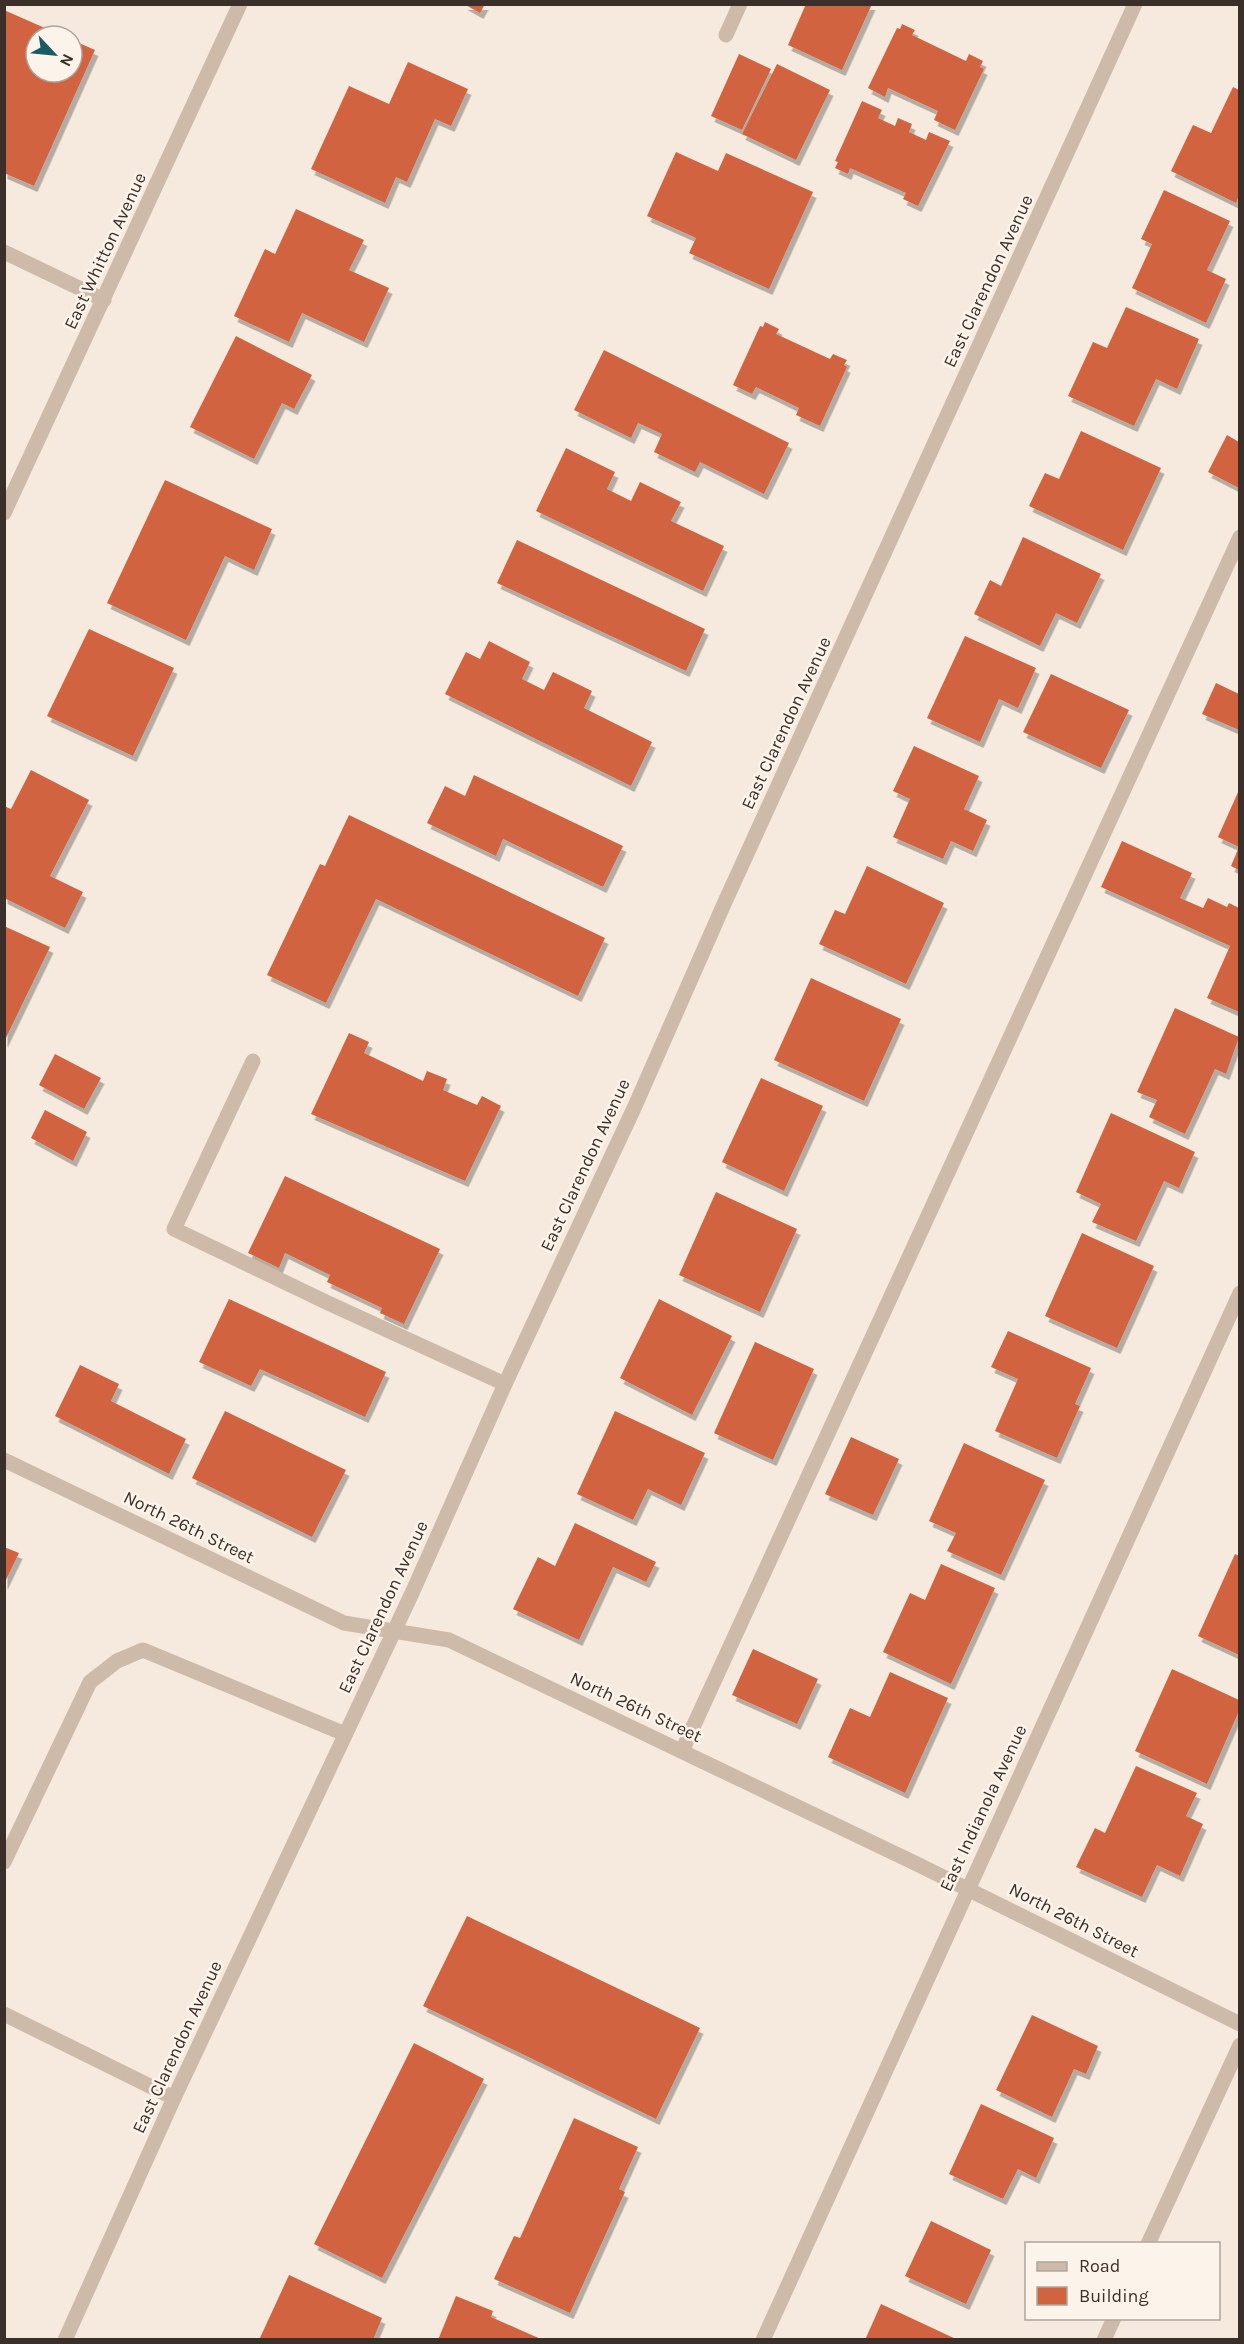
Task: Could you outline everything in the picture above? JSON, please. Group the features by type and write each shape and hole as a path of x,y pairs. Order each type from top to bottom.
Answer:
{"street":[{"name":"East Whitton Avenue","path":"4,513 240,4"},
{"path":"726,35 740,4"},
{"name":"East Clarendon Avenue","path":"65,2340 174,2098 393,1632 505,1384 635,1106 729,893 1135,4"},
{"path":"4,252 104,300"},
{"path":"682,1751 1239,537"},
{"path":"253,1061 174,1229 505,1384"},
{"name":"East Indianola Avenue","path":"763,2340 1239,1293"},
{"name":"North 26th Street","path":"4,1460 344,1623 449,1640 967,1888 1239,2024"},
{"path":"4,1862 90,1682 117,1661 144,1650 345,1734"},
{"path":"4,2014 174,2098"},
{"path":"1149,2242 1239,2045"},
{"path":"1104,2340 1114,2320"}],"building":[{"path":"464,4 485,4 480,13"},
{"path":"806,4 872,4 842,70 788,45"},
{"path":"4,10 36,24 24,24 24,84 80,84 34,186 4,173"},
{"path":"902,24 915,30 912,35 966,61 969,54 983,61 980,67 984,69 955,130 934,120 938,111 888,88 885,97 868,88 897,28 900,29"},
{"path":"84,45 95,50 84,75"},
{"path":"739,54 771,69 742,130 711,116"},
{"path":"408,62 468,89 451,126 435,119 407,182 396,177 385,203 311,169 349,86 389,104"},
{"path":"777,64 830,90 796,160 742,134"},
{"path":"1233,87 1239,90 1239,195 1236,203 1171,171 1193,125 1211,133"},
{"path":"862,101 882,110 878,118 895,126 898,118 912,124 909,132 926,140 929,132 950,141 918,206 903,199 906,193 850,168 848,174 835,168 838,162 835,161"},
{"path":"676,152 718,171 726,153 813,192 769,289 689,253 696,238 647,216"},
{"path":"1164,190 1230,221 1207,270 1226,279 1206,323 1132,288 1152,244 1141,239"},
{"path":"296,209 364,240 349,270 389,288 364,342 302,313 289,342 234,316 265,249 275,254"},
{"path":"1126,307 1199,339 1177,389 1156,379 1134,426 1068,396 1093,342 1107,348"},
{"path":"765,322 779,329 776,334 830,359 833,354 847,360 844,365 847,367 820,426 796,415 799,408 756,387 752,394 733,385 760,326 763,327"},
{"path":"236,336 312,375 294,409 282,403 254,459 190,427"},
{"path":"604,350 789,443 764,494 700,462 695,472 654,452 662,434 638,423 631,438 574,410"},
{"path":"1081,431 1161,468 1123,550 1029,506 1045,473 1059,479"},
{"path":"1227,435 1239,442 1239,488 1208,472"},
{"path":"566,448 615,472 607,489 631,501 640,482 681,502 671,521 724,546 703,591 536,511"},
{"path":"165,480 272,529 254,570 225,556 186,640 107,603"},
{"path":"1023,537 1101,574 1077,623 1056,613 1040,646 974,614 990,580 1001,586"},
{"path":"517,540 705,629 686,671 497,583"},
{"path":"89,629 174,668 133,756 47,716"},
{"path":"965,636 1036,668 1018,708 999,699 980,742 927,718"},
{"path":"489,641 530,662 522,679 544,690 553,672 592,691 584,708 652,742 631,786 445,694 466,652 480,659"},
{"path":"1051,674 1129,710 1101,768 1023,732"},
{"path":"1216,683 1239,694 1239,730 1202,714"},
{"path":"914,746 979,776 964,809 987,820 973,851 951,841 943,859 893,837 910,799 893,791"},
{"path":"31,770 89,800 50,876 83,892 65,928 4,898 4,806 11,809"},
{"path":"474,775 623,846 603,887 503,839 496,856 427,823 445,786 465,796"},
{"path":"1239,790 1239,847 1218,837"},
{"path":"349,815 605,938 578,996 376,899 326,1003 267,975 320,864 325,866"},
{"path":"1122,841 1192,873 1180,898 1203,908 1208,898 1227,907 1229,903 1239,908 1239,1012 1207,998 1230,946 1101,887"},
{"path":"1239,847 1239,870 1231,866"},
{"path":"867,866 944,903 906,984 819,944 835,910 845,914"},
{"path":"4,926 50,947 4,1042"},
{"path":"811,978 901,1019 864,1101 774,1060"},
{"path":"1175,1008 1239,1037 1226,1074 1215,1069 1185,1134 1149,1117 1157,1100 1137,1092"},
{"path":"349,1033 369,1042 364,1053 423,1081 427,1071 447,1079 443,1090 477,1105 482,1096 501,1106 465,1181 311,1114"},
{"path":"55,1054 101,1078 84,1109 39,1085"},
{"path":"761,1078 823,1106 784,1191 722,1162"},
{"path":"45,1110 87,1132 73,1161 31,1138"},
{"path":"1111,1113 1195,1152 1179,1188 1164,1181 1136,1241 1092,1222 1101,1204 1076,1192"},
{"path":"285,1176 440,1249 404,1324 380,1313 382,1308 327,1282 330,1275 285,1253 279,1268 248,1253"},
{"path":"716,1192 797,1229 760,1312 679,1275"},
{"path":"1082,1233 1154,1266 1117,1348 1045,1316"},
{"path":"229,1299 386,1372 365,1417 260,1369 251,1386 199,1362"},
{"path":"659,1299 732,1336 692,1415 620,1378"},
{"path":"1008,1331 1091,1368 1075,1404 1080,1406 1057,1458 995,1431 1018,1379 991,1367"},
{"path":"755,1342 814,1369 773,1460 714,1433"},
{"path":"80,1365 119,1384 111,1401 186,1439 169,1474 55,1416"},
{"path":"225,1411 346,1470 312,1537 192,1478"},
{"path":"615,1411 705,1453 681,1505 648,1489 633,1520 577,1494"},
{"path":"851,1437 899,1459 873,1515 825,1494"},
{"path":"964,1443 1045,1480 1001,1575 947,1551 956,1533 929,1521"},
{"path":"575,1523 656,1562 646,1582 613,1567 579,1640 513,1609 538,1557 555,1566"},
{"path":"4,1547 19,1553 4,1584"},
{"path":"1235,1554 1239,1556 1239,1655 1198,1636"},
{"path":"941,1564 995,1588 951,1684 883,1652 910,1593 925,1600"},
{"path":"753,1649 818,1679 797,1724 732,1695"},
{"path":"1172,1669 1239,1700 1239,1711 1207,1784 1135,1751"},
{"path":"890,1672 948,1698 905,1793 828,1757 850,1708 870,1717"},
{"path":"1136,1766 1197,1793 1186,1816 1203,1824 1180,1876 1157,1865 1142,1897 1076,1867 1095,1828 1105,1833"},
{"path":"467,1916 700,2028 656,2119 423,2006"},
{"path":"1032,2015 1098,2046 1086,2074 1074,2069 1052,2117 996,2090"},
{"path":"414,2043 484,2079 382,2278 314,2244"},
{"path":"981,2104 1054,2138 1036,2178 1018,2169 1003,2199 949,2174"},
{"path":"574,2118 638,2147 619,2189 625,2192 570,2313 494,2279 514,2236 520,2238"},
{"path":"931,2221 991,2250 966,2304 905,2276"},
{"path":"289,2275 382,2318 373,2340 259,2340"},
{"path":"456,2296 493,2311 491,2317 543,2340 438,2340"},
{"path":"881,2304 958,2340 865,2340"}]}
